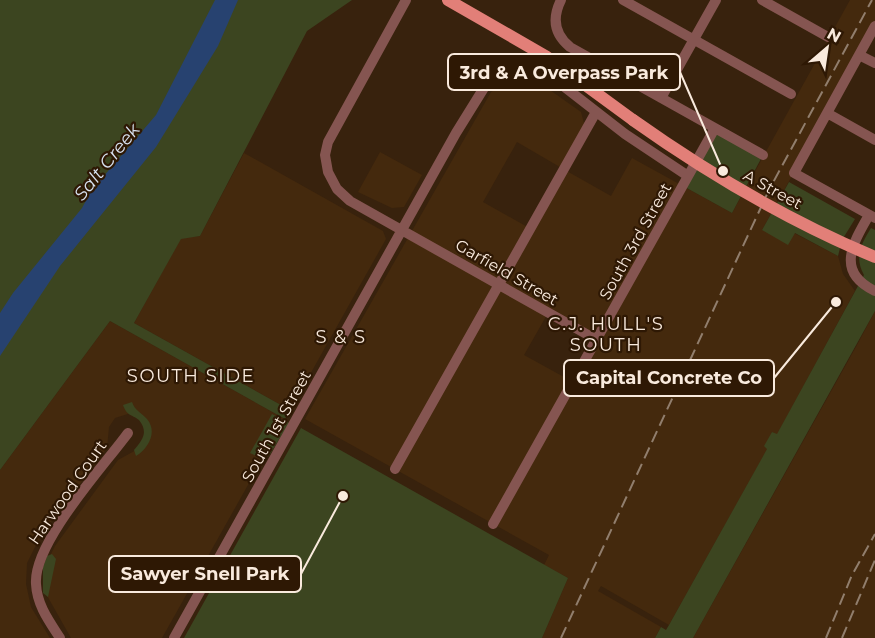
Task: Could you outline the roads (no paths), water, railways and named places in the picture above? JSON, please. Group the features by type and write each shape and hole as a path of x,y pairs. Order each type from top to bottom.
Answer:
{"main road":[{"name":"A Street","path":"448,0 558,64 633,120 746,194 828,237 875,257"}],"street":[{"name":"Garfield Street","path":"406,0 333,130 325,155 330,176 342,195 597,340"},
{"name":"A Street","path":"561,0 556,12 556,25 562,40 570,47 764,155"},
{"path":"623,0 791,94"},
{"path":"661,98 716,0"},
{"path":"762,0 828,37"},
{"path":"875,26 827,113 875,141"},
{"path":"859,54 875,63"},
{"name":"South 1st Street","path":"174,638 479,93 496,76 520,68 542,72 596,112"},
{"path":"395,469 596,112 643,148 688,176"},
{"name":"A Street","path":"827,113 794,172 872,217"},
{"name":"South 3rd Street","path":"493,524 715,129"},
{"path":"872,217 850,250 854,273 861,283 875,291"},
{"name":"Harwood Court","path":"60,638 39,603 36,583 39,559 48,541 128,432"}],"water":[{"path":"215,0 238,0 218,46 156,147 60,266 0,356 0,313 13,293 82,208 91,191 156,115"}],"railway":[{"path":"561,638 769,190 872,0"},
{"path":"826,638 852,575 875,534"},
{"path":"842,638 875,560"}],"place":[{"name":"3rd & A Overpass Park","path":"723,171"},
{"name":"Capital Concrete Co","path":"836,302"},
{"name":"Sawyer Snell Park","path":"343,496"}],"district":[{"name":"C.J. HULL'S SOUTH","path":"606,334"},
{"name":"S & S","path":"341,337"},
{"name":"SOUTH SIDE","path":"191,376"}],"water label":[{"name":"Salt Creek","path":"107,162"}]}
